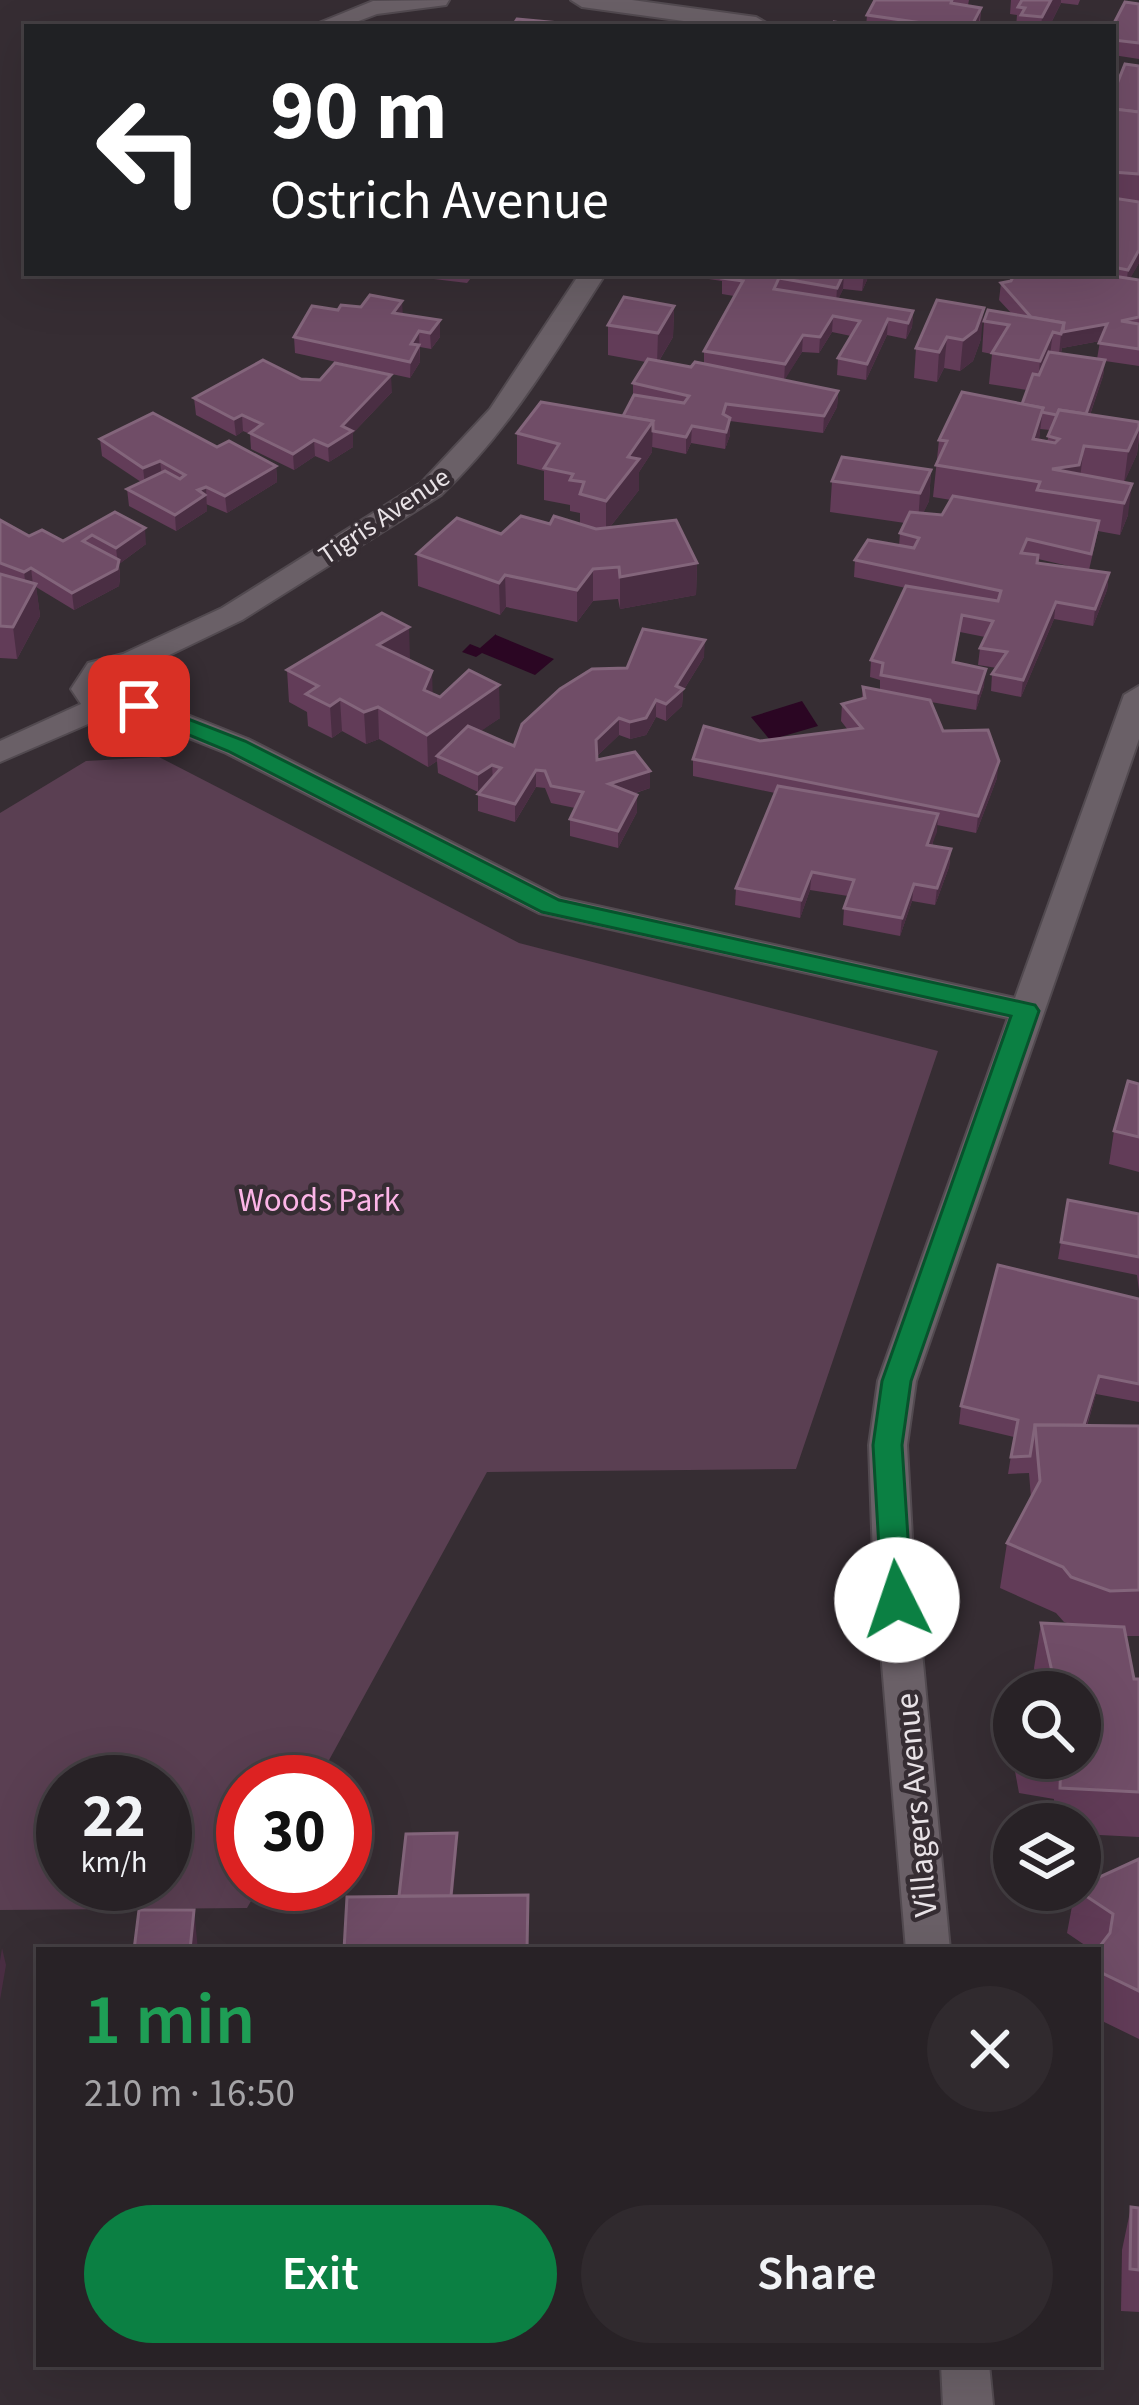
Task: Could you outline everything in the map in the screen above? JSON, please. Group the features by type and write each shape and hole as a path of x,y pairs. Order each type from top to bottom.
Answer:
{"street":[{"path":"329,24 373,8 438,0"},
{"path":"582,0 742,24"},
{"name":"Tigris Avenue","path":"95,697 99,669 149,682 232,614 431,489 460,464 591,276"},
{"path":"0,750 95,697 149,682 237,746 551,906 1026,1011"},
{"name":"Villagers Avenue","path":"928,1947 888,1445 897,1381 1139,695"},
{"path":"965,2367 968,2405"}],"green space":[{"name":"Woods Park","path":"159,757 519,943 938,1051 796,1469 487,1472 332,1755 216,1755 216,1908 192,1908 192,1755 36,1755 36,1910 0,1910 0,813 86,761"}],"shaded area":[{"path":"496,634 554,659 535,675 482,653 476,657 462,652 470,644 480,648"},
{"path":"802,701 818,726 770,740 751,717"}],"building":[{"path":"875,0 952,0 981,8 973,24 929,24 867,15"},
{"path":"1022,0 1051,0 1042,17 1021,15"},
{"path":"1125,2 1139,4 1139,43 1116,40 1114,24"},
{"path":"517,19 560,23 559,24 514,24"},
{"path":"1125,64 1139,66 1139,112 1116,109 1116,86"},
{"path":"1116,109 1139,112 1139,174 1116,172"},
{"path":"1116,198 1139,202 1139,250 1128,270 1116,268"},
{"path":"843,276 837,288 779,278 774,289 913,311 908,323 888,319 867,364 838,358 860,321 833,316 820,337 803,335 785,364 704,351 743,281 722,278"},
{"path":"1014,276 1139,280 1139,317 1121,321 1139,324 1139,349 1099,343 1107,324 1063,332 1064,323 1031,317 1001,283"},
{"path":"370,295 402,301 393,313 440,320 430,333 419,331 411,344 419,345 410,362 294,337 312,306 361,307"},
{"path":"624,297 674,306 658,333 608,325"},
{"path":"937,300 984,308 976,330 963,340 947,337 939,352 916,348"},
{"path":"988,310 1064,323 1061,334 1053,332 1040,361 992,353 1009,325 984,321"},
{"path":"1049,352 1105,360 1086,414 1059,410 1057,415 1022,404 1033,374 1039,375"},
{"path":"648,359 691,367 695,362 838,391 824,416 726,404 723,414 730,418 726,432 692,426 686,437 653,431 653,421 623,416 634,395 684,403 689,396 633,383"},
{"path":"263,360 301,379 320,380 335,363 391,375 342,426 352,431 328,446 314,440 293,454 250,433 262,424 242,415 234,419 194,398"},
{"path":"962,392 1043,408 1033,439 1055,443 1059,439 1048,436 1059,410 1139,422 1128,451 1084,446 1079,465 1052,469 1132,484 1124,503 1037,490 1040,482 936,465 947,441 939,440"},
{"path":"541,402 653,421 628,457 639,459 606,501 580,494 584,482 570,480 573,474 544,468 559,444 517,433"},
{"path":"153,413 217,447 229,441 276,466 225,496 206,487 198,490 205,495 175,515 127,489 165,471 180,479 185,475 160,461 143,468 100,439"},
{"path":"842,457 931,470 920,493 832,481"},
{"path":"953,496 1099,521 1091,554 1027,539 1021,553 1038,555 1037,563 1109,573 1095,609 1056,602 1023,680 992,674 1007,652 980,648 993,621 962,615 953,662 986,669 978,693 881,675 883,663 871,660 906,586 998,601 1001,591 855,560 868,540 914,548 919,538 900,533 910,512 942,515"},
{"path":"115,512 145,528 116,548 92,535 83,541 119,560 117,569 72,593 31,568 24,572 0,563 0,520 29,536 42,530 63,541"},
{"path":"521,516 550,524 554,516 596,529 676,520 697,563 620,577 619,567 593,569 577,590 505,575 499,583 417,554 457,518 501,534"},
{"path":"0,574 36,584 13,627 0,626"},
{"path":"382,613 409,627 378,645 432,671 424,690 440,697 469,670 499,685 427,735 378,707 364,712 340,699 330,706 306,694 318,686 287,670"},
{"path":"643,629 705,640 676,686 683,689 666,704 656,700 646,718 630,722 619,718 596,740 597,760 635,752 650,771 609,784 637,795 618,831 570,819 583,792 551,786 545,771 536,770 515,804 478,794 501,768 492,765 478,774 437,756 468,726 514,746 522,724 560,689 592,669 627,668"},
{"path":"863,687 930,700 943,731 988,730 999,761 978,816 693,759 704,726 760,741 862,728 842,704 865,698"},
{"path":"778,786 938,814 927,845 951,849 937,888 914,884 902,918 844,908 854,880 812,872 801,900 736,888"},
{"path":"1128,1081 1139,1084 1139,1137 1114,1131"},
{"path":"1068,1200 1139,1214 1139,1257 1061,1242"},
{"path":"998,1265 1139,1299 1139,1384 1099,1376 1084,1425 1035,1425 1030,1456 1011,1457 1018,1420 961,1406"},
{"path":"1035,1425 1139,1426 1139,1590 1110,1591 1071,1577 1063,1567 1007,1543 1040,1481"},
{"path":"1041,1623 1124,1627 1134,1679 1139,1679 1139,1792 1060,1788 1060,1779 1101,1779 1101,1671 1052,1671"},
{"path":"457,1833 451,1896 399,1896 406,1834"},
{"path":"1139,1859 1139,1991 1101,1972 1099,1947 1110,1933 1113,1914 1101,1906 1101,1876"},
{"path":"528,1895 527,1947 344,1947 346,1911 372,1911 372,1897"},
{"path":"194,1910 190,1947 134,1947 139,1911"},
{"path":"1131,2207 1139,2208 1139,2270 1130,2269"}],"route":[{"path":"139,706 237,746 551,906 1026,1011 897,1381 888,1445 897,1600"}]}
